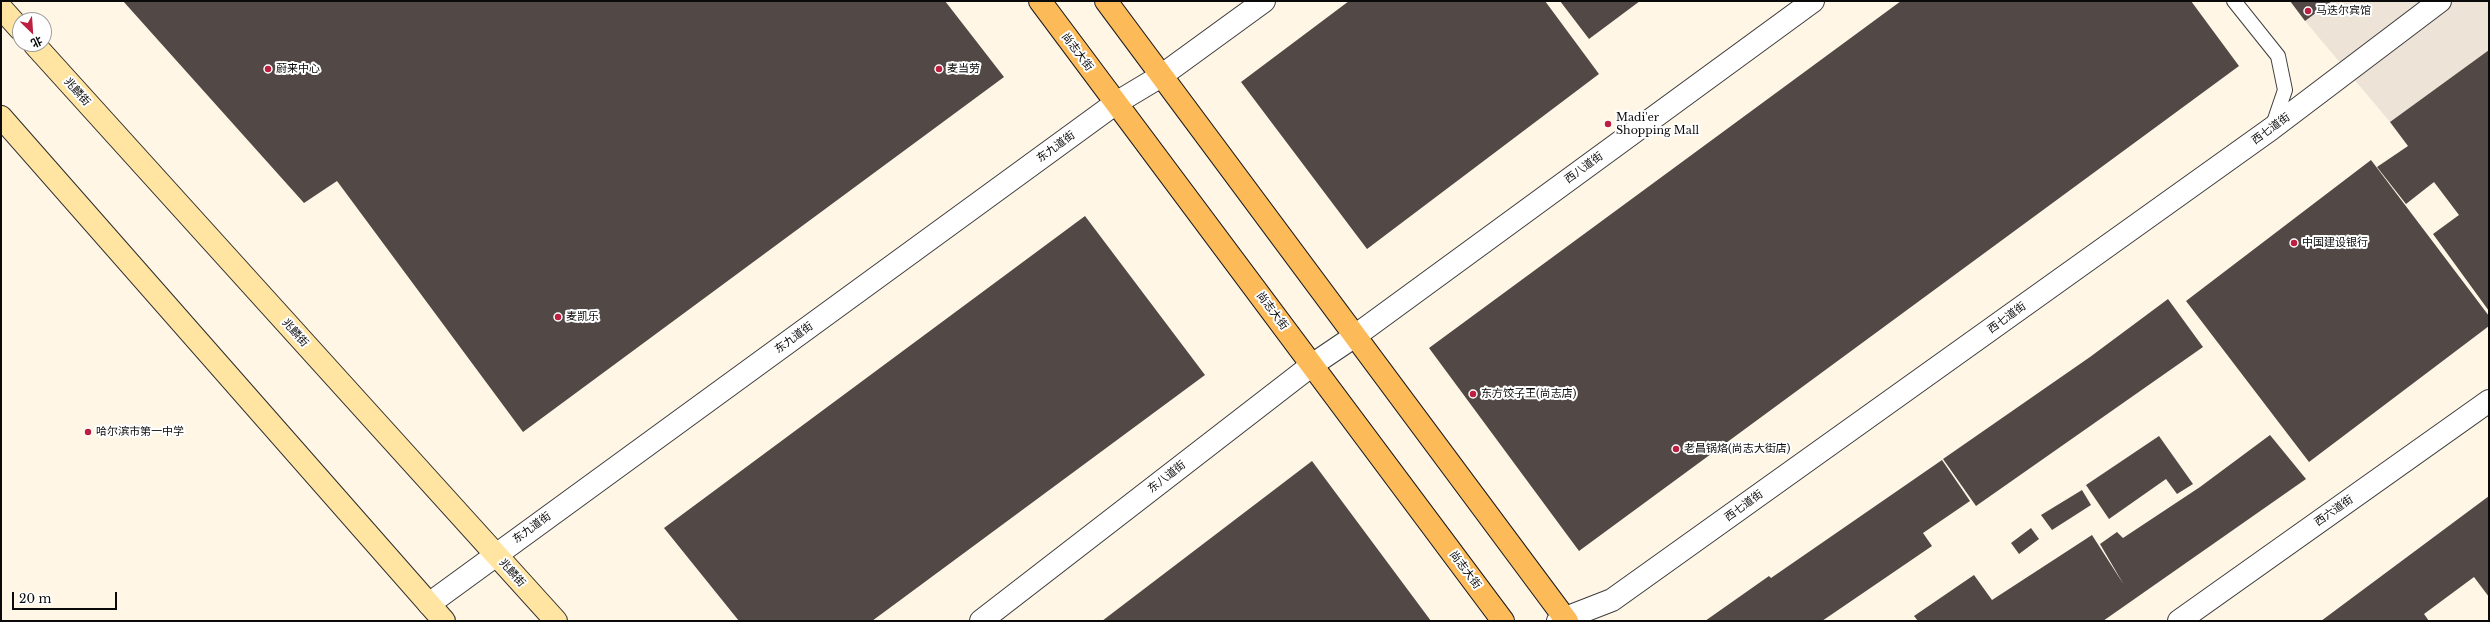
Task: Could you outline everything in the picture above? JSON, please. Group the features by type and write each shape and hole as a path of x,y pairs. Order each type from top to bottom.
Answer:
{"main road":[{"name":"尚志大街","path":"1040,1 1503,621"},
{"path":"1106,1 1355,336 1563,620"},
{"path":"1,8 12,20"},
{"name":"兆麟街","path":"41,52 556,621"},
{"path":"1,116 444,621"}],"street":[{"name":"东九道街","path":"429,604 1116,103 1161,76 1264,1"},
{"name":"西八道街","path":"1355,336 1813,1"},
{"name":"西七道街","path":"1563,620 1612,600 2271,129 2440,1"},
{"name":"东八道街","path":"982,621 1312,365 1355,336"},
{"name":"西六道街","path":"2179,621 2489,401"}],"lane":[{"path":"2234,1 2278,56 2285,90 2271,129"}],"shaded area":[{"path":"2332,1 2489,1 2489,50 2390,122 2305,21"}],"building":[{"name":"麦凯乐","path":"123,1 945,1 1004,77 523,432 337,181 304,203"},
{"path":"1349,1 1545,1 1599,74 1367,249 1241,82"},
{"path":"1560,1 1640,1 1589,39"},
{"path":"1901,1 2191,1 2239,66 1579,551 1429,348"},
{"name":"马迭尔宾馆","path":"2290,1 2332,1 2305,21"},
{"path":"2489,50 2489,311 2433,234 2459,215 2434,182 2406,204 2377,167 2408,146 2390,122"},
{"path":"2371,160 2489,316 2489,326 2309,462 2186,301"},
{"path":"1085,216 1205,375 872,621 739,621 664,528"},
{"path":"2168,299 2203,347 1976,506 1943,459 2090,357"},
{"path":"2270,435 2306,479 2103,621 1918,621 1914,616 1974,575 1992,600 2092,535 2124,585 2100,544 2117,532 2123,538 2200,487"},
{"path":"2159,436 2193,484 2177,494 2166,479 2109,519 2086,485"},
{"path":"1942,460 1970,501 1923,533 1932,546 1822,621 1705,621 1769,576 1771,578"},
{"path":"1312,461 1431,621 1102,621"},
{"path":"2082,490 2091,505 2052,530 2041,515"},
{"path":"2489,496 2489,597 2474,577 2424,614 2429,621 2321,621"},
{"path":"2031,528 2039,539 2019,554 2011,543"}],"place":[{"name":"马迭尔宾馆","path":"2308,11"},
{"name":"蔚来中心","path":"268,69"},
{"name":"麦当劳","path":"939,69"},
{"name":"Madi'er Shopping Mall","path":"1608,124"},
{"name":"中国建设银行","path":"2294,243"},
{"name":"麦凯乐","path":"558,317"},
{"name":"东方饺子王(尚志店)","path":"1473,394"},
{"name":"哈尔滨市第一中学","path":"88,432"},
{"name":"老昌锅烙(尚志大街店)","path":"1676,449"}]}
